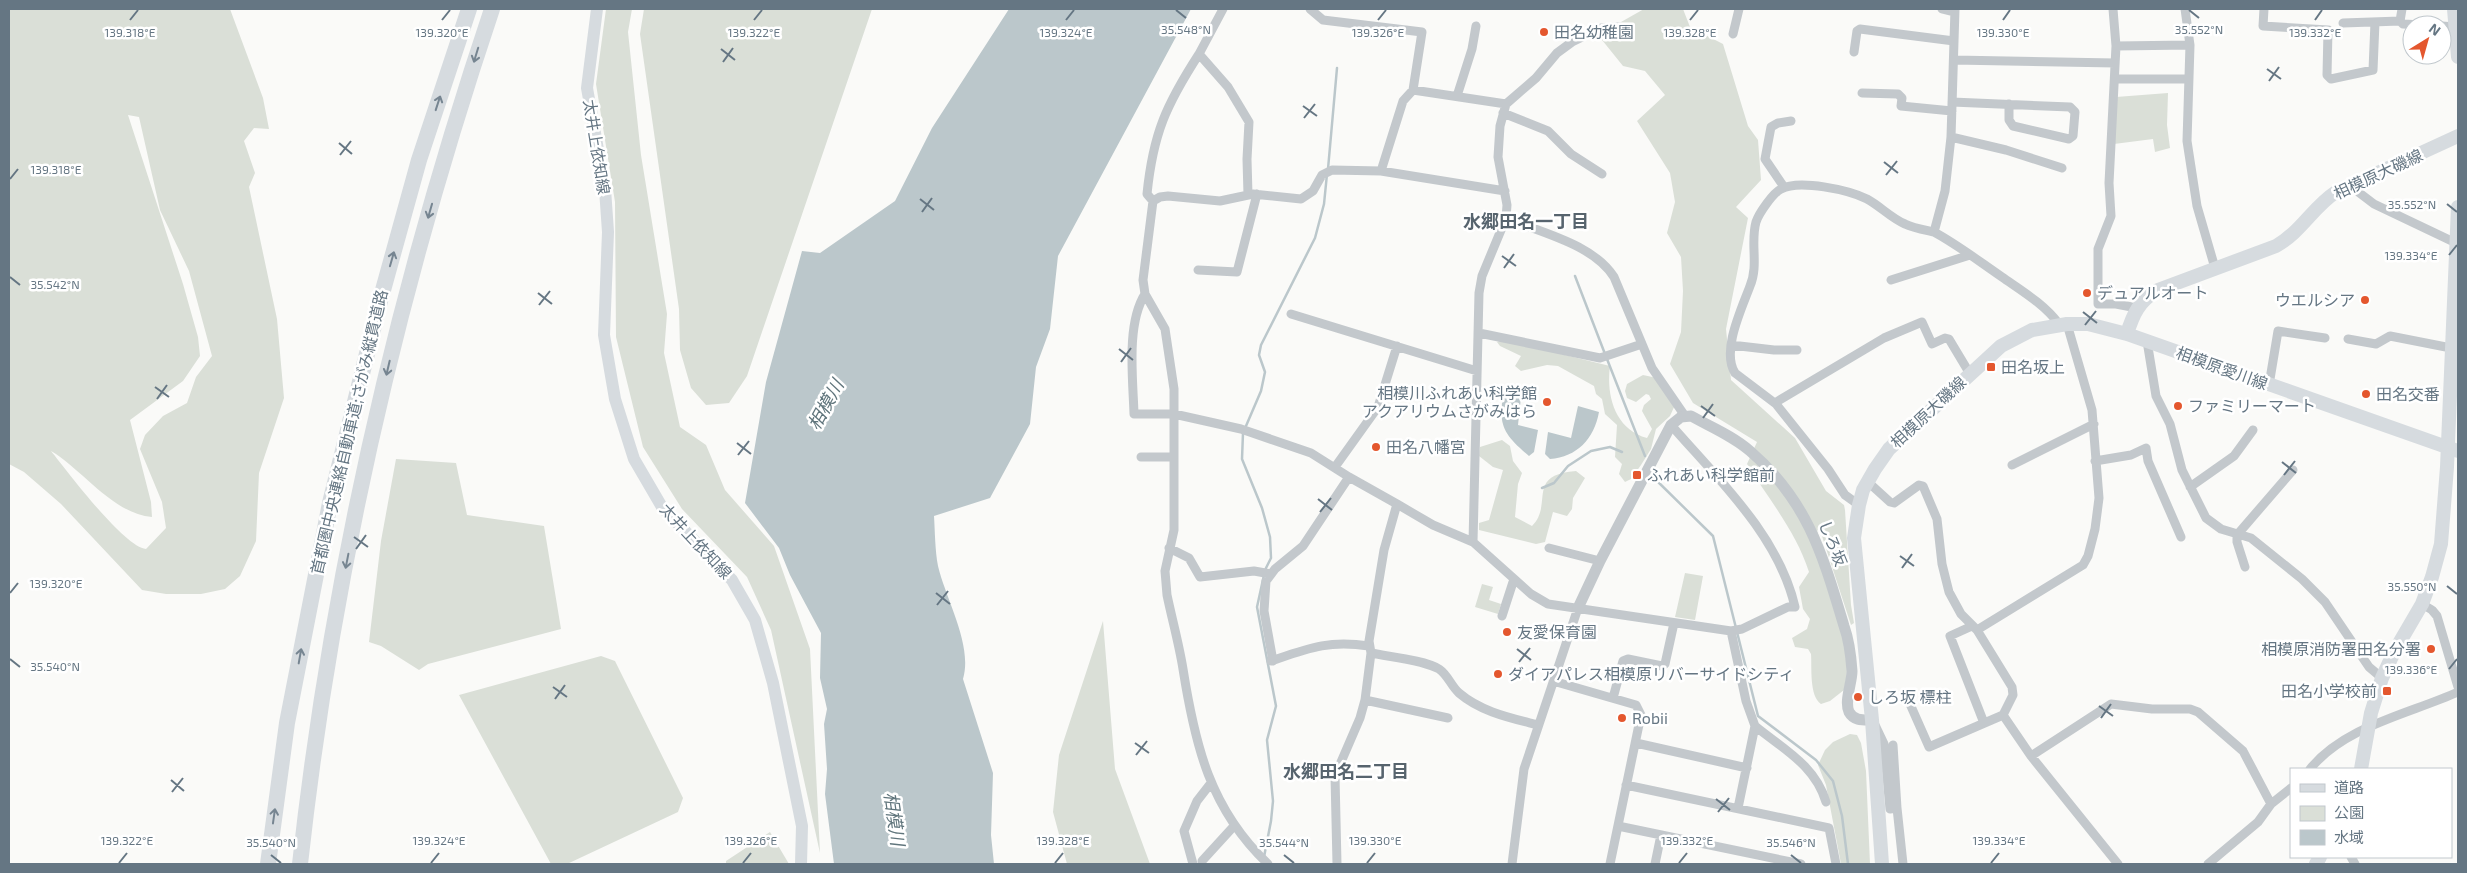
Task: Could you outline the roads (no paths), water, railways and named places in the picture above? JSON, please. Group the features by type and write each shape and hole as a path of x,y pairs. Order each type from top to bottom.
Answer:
{"highway":[{"name":"首都圏中央連絡自動車道;さがみ縦貫道路","path":"268,864 288,724 330,503 380,301 419,160 469,9"},
{"name":"首都圏中央連絡自動車道;さがみ縦貫道路","path":"300,864 337,612 376,416 418,251 492,9"}],"main road":[{"name":"太井上依知線","path":"597,9 588,88 605,189 608,232 604,335 615,399 634,459 662,507 732,580 755,620 773,683 802,826 800,864"},
{"path":"2452,37 2458,57"},
{"name":"相模原大磯線","path":"1882,864 1872,720 1855,545 1859,505 1878,463 1896,441 1990,355 2013,339 2032,330 2063,324 2098,326 2126,334 2136,308 2145,298 2158,290 2287,240 2324,200 2349,185 2458,136"},
{"path":"2361,768 2382,678 2394,652 2422,604 2434,572 2441,544 2453,449 2451,348 2458,207"},
{"name":"相模原愛川線","path":"2126,334 2453,449"}],"street":[{"path":"1153,201 1147,194 1155,139 1169,105 1224,9"},
{"path":"1310,9 1323,20 1422,32 1413,90 1403,101 1381,171"},
{"path":"1733,34 1739,9"},
{"path":"1934,232 1944,191 1951,137 1954,60 1954,10 1942,9"},
{"path":"2113,9 2116,46 2110,183 2111,216 2098,249 2098,304 2116,304 2136,308"},
{"path":"2184,9 2190,45 2187,141 2197,206 2216,268"},
{"path":"2263,26 2264,9"},
{"path":"2343,23 2400,21 2402,9"},
{"path":"2253,26 2328,30 2327,75 2331,79 2373,70 2375,22"},
{"path":"1457,96 1472,48 1476,26"},
{"path":"1472,542 1479,293 1482,276 1506,218 1505,191 1498,157 1503,113 1506,104 1536,78 1557,53 1572,42 1601,28 1619,27 1624,31"},
{"path":"1854,52 1857,31 1860,29 1954,41"},
{"path":"2116,46 2190,45"},
{"path":"1198,270 1238,272 1253,194 1247,159 1249,122 1228,87 1199,54"},
{"path":"1954,60 2115,63"},
{"path":"2115,79 2189,79"},
{"path":"1413,90 1506,104"},
{"path":"1862,93 1898,94 1902,98 1901,106 1952,107 2009,104 2072,108 2075,112 2072,138 2069,140 2013,126 2009,120 2009,104"},
{"path":"1503,113 1548,131 1571,154 1602,174"},
{"path":"1784,188 1765,159 1773,125 1791,120"},
{"path":"1951,137 2006,150 2062,168"},
{"path":"1266,862 1234,826 1211,783 1198,747 1166,594 1165,571 1174,530 1174,389 1165,328 1145,294 1143,280 1153,201 1160,196 1168,196 1220,202 1253,194 1294,200 1301,199 1313,191 1322,175 1332,170 1381,171 1505,191"},
{"path":"2349,185 2374,204 2457,244"},
{"path":"1859,505 1846,495 1828,469 1776,404 1735,373 1730,360 1731,345 1740,313 1754,276 1756,223 1776,194 1784,188 1819,186 1844,190 1866,199 1905,224 1934,232 2044,307 2063,324 2094,424 2098,515 2086,562 1974,628 1950,636 1984,723"},
{"path":"1506,218 1588,251 1601,259 1614,277 1652,368 1685,416 1671,425 1600,561 1578,608 1524,769 1512,864"},
{"path":"1891,280 1970,255"},
{"path":"1145,294 1138,306 1132,346 1134,414 1174,414 1241,429 1311,453 1433,525 1472,542 1531,594 1548,604 1731,631 1742,628 1768,615 1795,607 1789,582 1760,531 1671,425"},
{"path":"1291,314 1477,371"},
{"path":"1776,404 1781,398 1884,338 1922,322 1932,344 1945,338 1949,339 1970,374"},
{"path":"2270,385 2278,331 2326,338"},
{"path":"1479,333 1600,358 1642,344"},
{"path":"2348,339 2376,344 2390,336 2451,348"},
{"path":"2148,342 2156,396 2170,424 2178,459 2206,518 2212,525 2237,535 2251,538 2302,579 2325,602 2369,667 2382,678"},
{"path":"1731,345 1774,350 1797,350"},
{"path":"1335,467 1378,408 1397,346"},
{"name":"しろ坂","path":"1685,416 1691,416 1750,450 1784,487 1804,515 1824,561 1846,632 1852,672 1847,704 1848,710 1853,717 1860,720 1872,720"},
{"path":"2012,465 2094,424"},
{"path":"2190,487 2234,456 2254,430"},
{"path":"2095,461 2131,455 2146,448 2148,461 2181,537"},
{"path":"1141,457 1173,457"},
{"path":"2245,567 2237,542 2237,535 2293,470"},
{"path":"1349,477 1303,546 1270,574 1266,582 1264,612 1272,661 1315,646 1333,643 1370,650 1439,669 1457,692 1469,701 1498,714 1538,725"},
{"path":"1868,482 1890,502 1894,503 1919,485 1923,486 1938,519 1942,564 1950,592 1961,614 1974,628 2012,687 2013,695 2003,715 1929,747 1910,704"},
{"path":"1338,864 1335,776 1360,718 1384,550 1397,504"},
{"path":"1170,548 1189,558 1200,577 1259,571 1270,574"},
{"path":"1549,548 1600,561"},
{"path":"1502,616 1514,579"},
{"path":"2422,604 2432,610 2437,616 2458,687"},
{"path":"1613,698 1624,661 1628,659 1662,666 1665,664 1674,623"},
{"path":"1731,631 1746,701 1755,726 1738,808"},
{"path":"1553,681 1636,705 1640,710 1636,743 1610,864"},
{"path":"2311,768 2328,750 2369,728 2458,692"},
{"path":"1364,700 1448,718"},
{"path":"2031,756 2112,704 2152,709 2190,709 2198,712 2243,751 2271,804"},
{"path":"2003,715 2031,756 2118,864"},
{"path":"1872,720 1884,744 1890,809 1896,808"},
{"path":"1755,726 1809,768 1817,779 1826,802"},
{"path":"1636,743 1747,768"},
{"path":"1893,745 1896,808 1903,864"},
{"path":"1211,783 1197,802 1184,831 1198,863 1234,826"},
{"path":"1626,784 1829,828 1836,864"},
{"path":"2208,864 2258,822 2271,804 2290,789"},
{"path":"1618,826 1801,864"},
{"path":"1654,864 1661,835"}],"water":[{"name":"相模川","path":"1009,9 1191,9 1058,256 1050,329 1036,367 1030,424 990,498 934,516 938,566 962,637 965,666 963,679 993,773 991,835 994,864 834,864 825,794 827,769 824,724 827,709 820,678 821,633 790,575 779,548 745,503 766,382 802,251 820,253 895,201 932,128"},
{"path":"1504,392 1521,397 1518,425 1538,430 1534,452 1529,456 1508,435 1502,421 1501,413"},
{"path":"1578,406 1599,412 1593,430 1583,445 1576,450 1560,458 1550,459 1545,454 1548,432 1571,438"}],"waterway":[{"path":"1328,169 1337,68"},
{"path":"1265,570 1271,558 1270,537 1262,508 1242,459 1243,433 1261,391 1265,372 1259,355 1261,345 1315,238 1324,204 1327,174"},
{"path":"1575,276 1605,354"},
{"path":"1607,359 1645,456"},
{"path":"1542,488 1554,483 1568,466 1591,451 1610,447 1622,452"},
{"path":"1652,476 1713,536 1758,716 1816,760 1833,781 1842,816 1848,864"},
{"path":"1264,575 1257,607 1276,706 1267,740 1273,801 1264,857"}],"place":[{"name":"田名幼稚園","path":"1544,32"},
{"name":"デュアルオート","path":"2087,293"},
{"name":"ウエルシア","path":"2365,300"},
{"name":"田名坂上","path":"1991,367"},
{"name":"田名交番","path":"2366,394"},
{"name":"相模川ふれあい科学館 アクアリウムさがみはら","path":"1547,402"},
{"name":"ファミリーマート","path":"2178,406"},
{"name":"田名八幡宮","path":"1376,447"},
{"name":"ふれあい科学館前","path":"1637,475"},
{"name":"友愛保育園","path":"1507,632"},
{"name":"相模原消防署田名分署","path":"2431,649"},
{"name":"ダイアパレス相模原リバーサイドシティ","path":"1498,674"},
{"name":"田名小学校前","path":"2387,691"},
{"name":"しろ坂 標柱","path":"1858,697"},
{"name":"Robii","path":"1622,718"}],"district":[{"name":"水郷田名一丁目","path":"1526,222"},
{"name":"水郷田名二丁目","path":"1346,772"}]}
